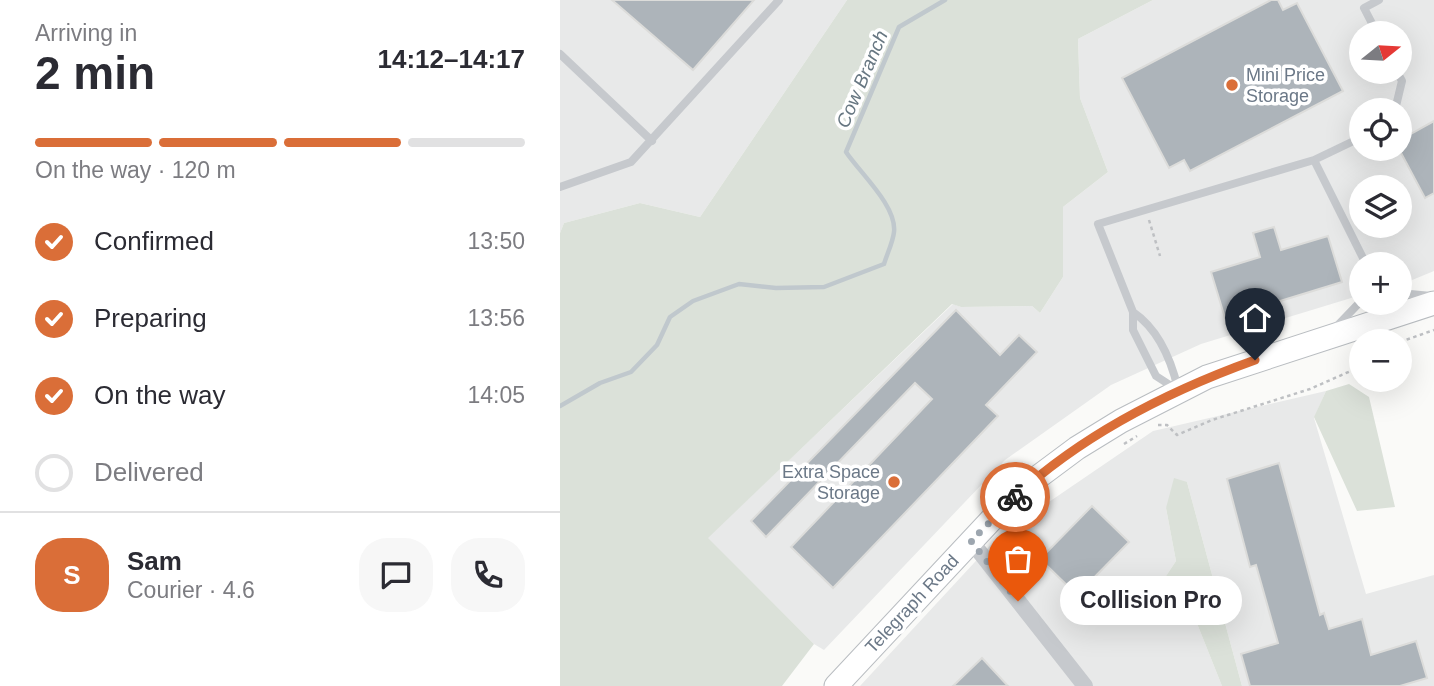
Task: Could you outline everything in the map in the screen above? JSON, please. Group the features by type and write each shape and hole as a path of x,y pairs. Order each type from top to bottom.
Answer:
{"main road":[{"name":"Telegraph Road","path":"836,686 971,541 1030,483 1077,448 1207,377 1434,303"}],"street":[{"path":"971,541 1084,686"}],"lane":[{"path":"560,187 631,162 779,0"},
{"path":"1371,21 1364,8 1379,0"},
{"path":"560,54 652,141"},
{"path":"1179,391 1156,376 1133,330 1133,312 1098,224 1314,160 1349,143"},
{"path":"1314,160 1360,252"},
{"path":"1412,294 1434,296"},
{"path":"1133,312 1149,323 1172,366 1179,391"},
{"path":"1325,338 1349,313"}],"path":[{"path":"1146,210 1160,256"},
{"path":"1412,338 1434,330"},
{"path":"1156,426 1167,425 1177,435 1212,420 1310,389 1349,372"},
{"path":"1117,448 1141,434"}],"shaded area":[{"path":"560,0 847,0 700,217 640,203 564,223 560,233"},
{"path":"847,0 1153,0 1078,39 1080,98 1108,172 1063,207 1063,277 1040,313 1032,306 961,307 952,304 708,538 814,644 782,686 560,686 560,233 564,223 640,203 700,217"},
{"path":"1153,0 1434,0 1434,271 1412,280 1412,252 1349,252 1349,299 1201,344 1111,385 1005,460 824,650 814,644 707,538 953,304 961,307 1032,306 1040,313 1063,277 1063,207 1108,172 1080,98 1078,39"},
{"path":"1349,384 1349,392 1361,392 1369,397 1395,507 1357,511 1314,417 1326,391"},
{"path":"1326,391 1314,418 1366,594 1434,575 1434,686 1242,686 1187,482 1166,508 1176,561 1141,614 1184,591 1222,686 860,686 999,536 1153,431"},
{"path":"1174,478 1187,482 1242,686 1222,686 1184,591 1140,615 1176,561 1166,508"}],"building":[{"path":"612,0 754,0 693,70"},
{"name":"Mini Price Storage","path":"1271,0 1278,0 1283,10 1297,3 1343,91 1190,171 1184,160 1169,168 1122,78"},
{"path":"1434,121 1434,193 1425,198 1405,161 1412,161 1412,133"},
{"path":"1274,227 1281,250 1328,236 1342,282 1225,318 1211,272 1260,257 1253,233"},
{"name":"Extra Space Storage","path":"956,310 1000,355 1019,335 1037,352 986,405 998,416 833,588 791,547 932,399 915,383 766,537 751,521"},
{"path":"1279,463 1320,615 1324,613 1329,629 1362,619 1371,655 1416,641 1427,678 1400,686 1250,686 1241,654 1278,643 1256,565 1250,567 1227,479"},
{"path":"1092,506 1129,542 1077,595 1040,559"},
{"path":"982,658 1008,686 953,686"}],"waterway":[{"name":"Cow Branch","path":"560,406 600,383 631,372 657,345 670,317 693,301 739,284 776,288 824,287 884,264 894,232 890,211 846,152 899,27 945,0"}],"way so far":[{"path":"1015,497 971,541 1018,601"}],"place":[{"name":"Mini Price Storage","path":"1232,85"},
{"name":"Extra Space Storage","path":"894,482"},
{"name":"Collision Pro","path":"1018,601"}],"route":[{"path":"1015,497 1077,448 1121,421 1207,377 1255,360"}]}
